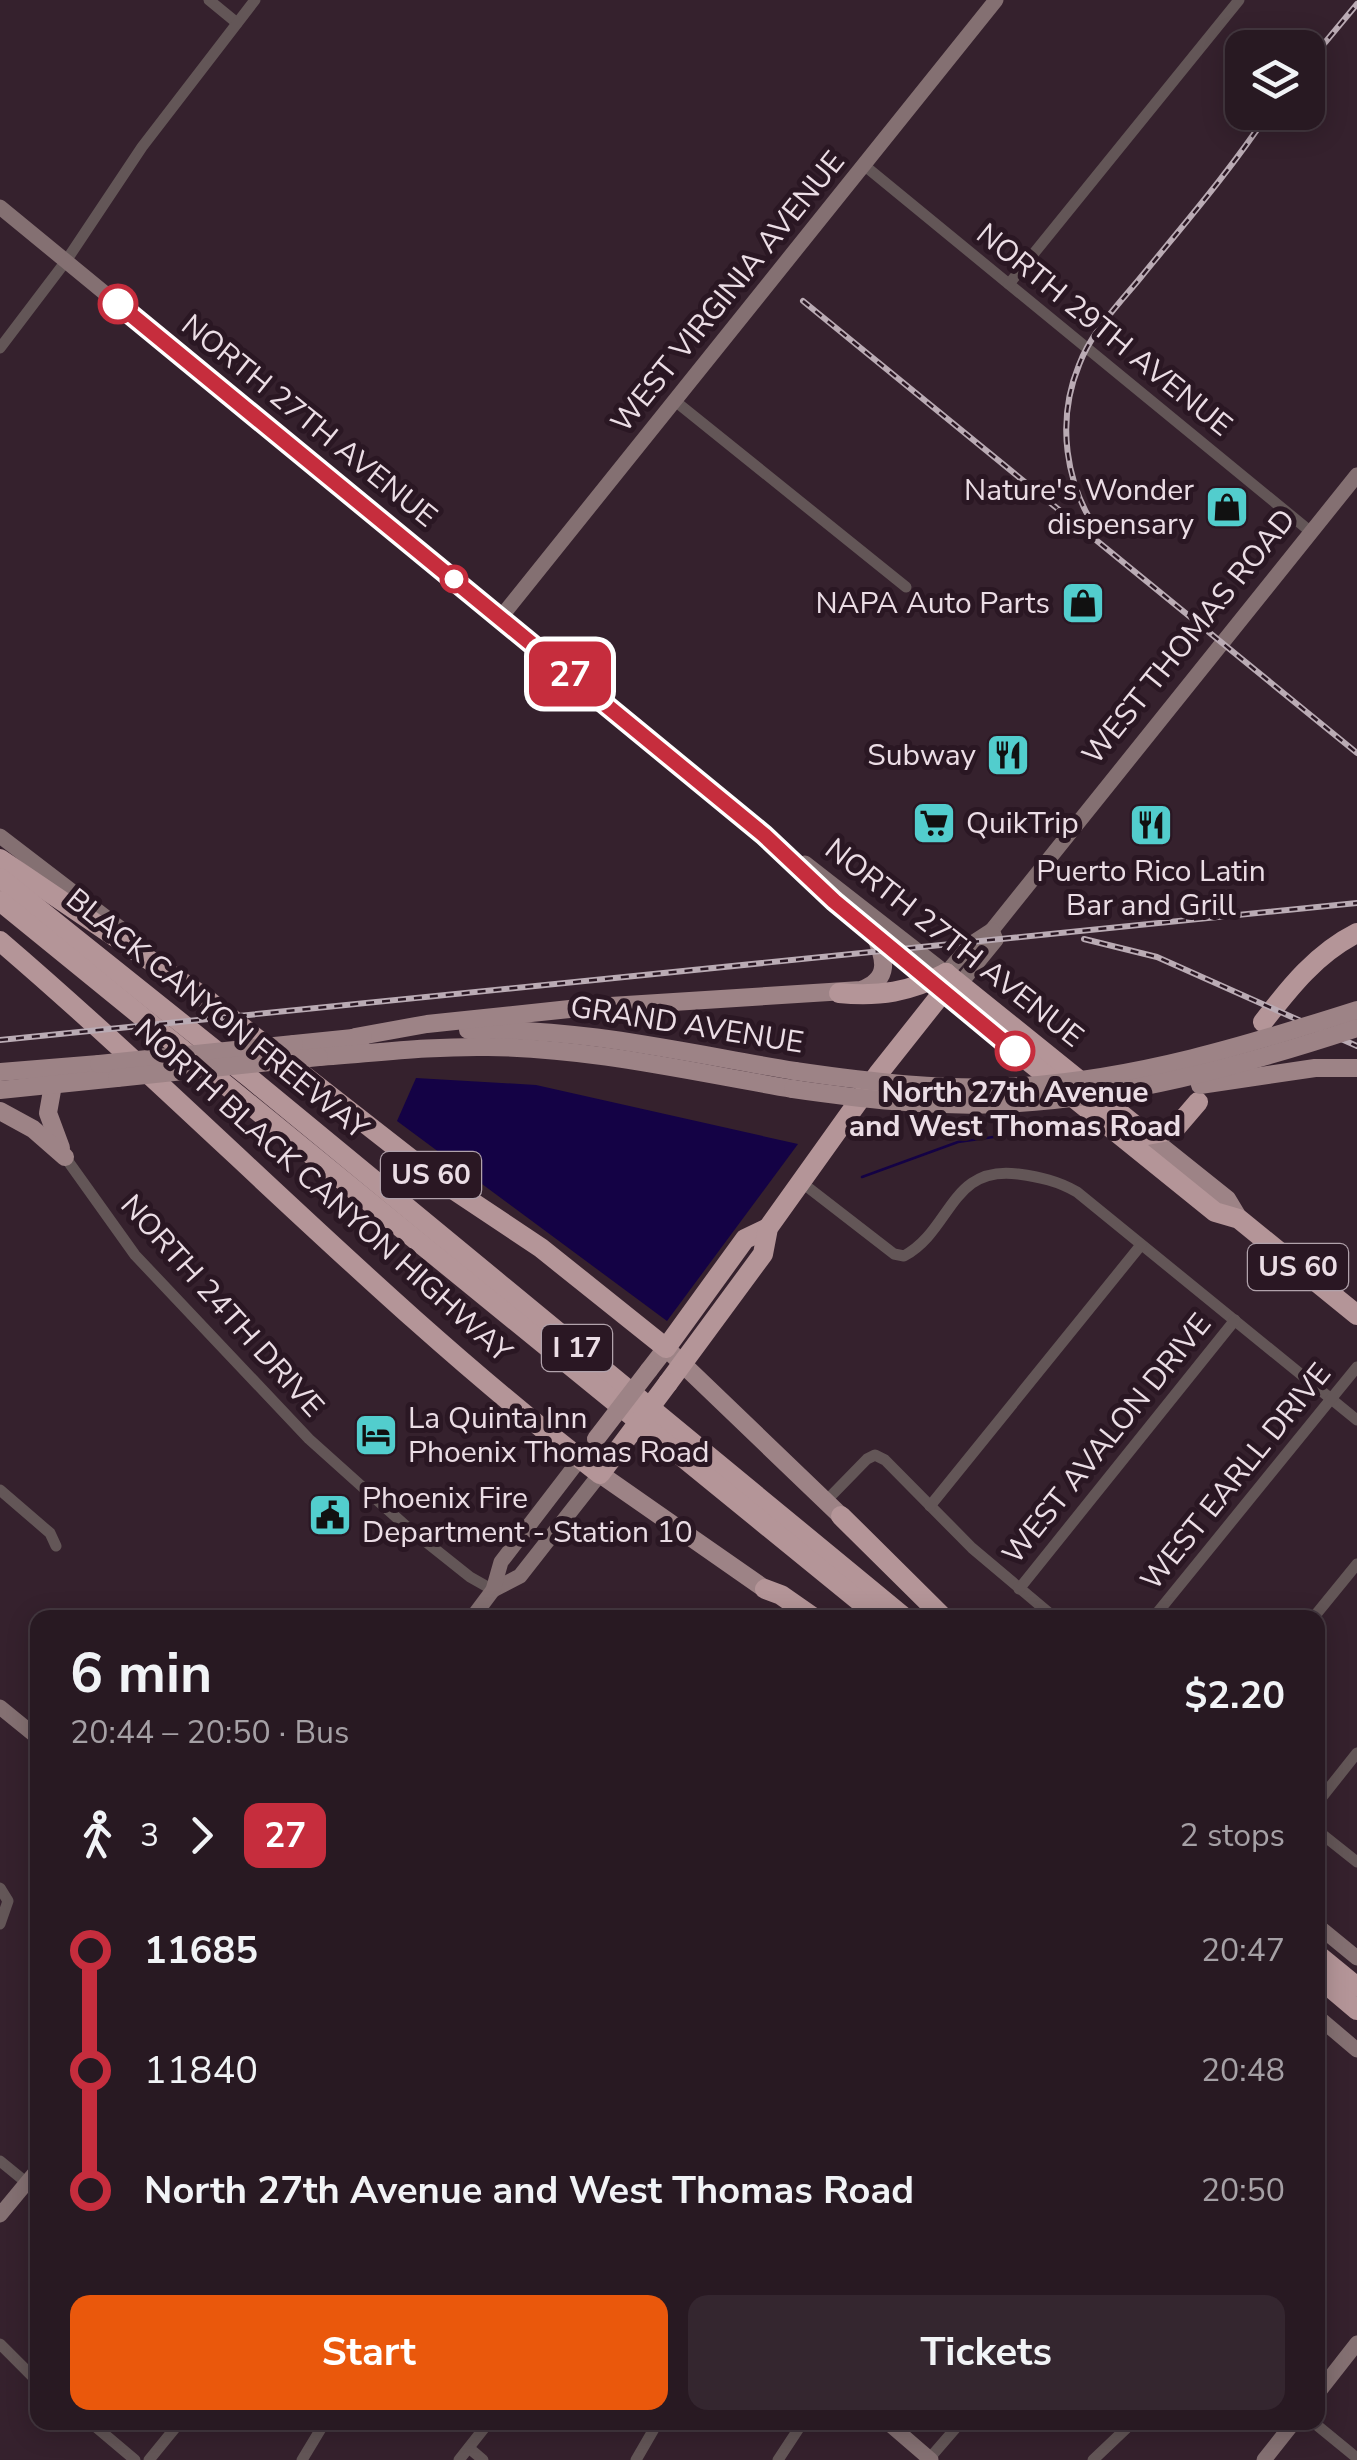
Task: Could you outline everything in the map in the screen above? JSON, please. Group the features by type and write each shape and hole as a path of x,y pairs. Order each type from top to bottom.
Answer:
{"highway":[{"path":"0,860 201,995"},
{"name":"BLACK CANYON FREEWAY","path":"0,878 250,1078 895,1610"},
{"path":"0,901 870,1610"},
{"name":"BLACK CANYON FREEWAY","path":"0,917 314,1168 853,1610"},
{"path":"1262,1022 1308,968 1332,947 1357,933"},
{"path":"0,941 108,1038"},
{"path":"839,993 863,996 945,983"},
{"name":"NORTH 27TH AVENUE","path":"945,983 1136,1139 1215,1212 1239,1219 1357,1316"},
{"name":"WEST THOMAS ROAD","path":"600,1474 763,1254 768,1228 945,983"},
{"name":"US 60","path":"201,995 430,1174 541,1248 666,1348"},
{"name":"NORTH BLACK CANYON HIGHWAY","path":"108,1038 392,1300 600,1474"},
{"path":"1190,1170 1175,1169 1138,1146 1136,1139 1174,1130 1198,1102"},
{"name":"WEST THOMAS ROAD","path":"666,1348 745,1239 768,1228"},
{"path":"833,1508 936,1610"},
{"path":"765,1589 803,1610"},
{"path":"1325,1961 1357,1987"},
{"path":"1325,1983 1357,2010"},
{"path":"1325,1997 1357,2023"}],"main road":[{"name":"WEST VIRGINIA AVENUE","path":"502,617 996,0"},
{"name":"NORTH 27TH AVENUE","path":"0,207 502,617 764,835 875,935 945,983"},
{"name":"WEST THOMAS ROAD","path":"945,983 996,940 992,930 1355,481"},
{"name":"NORTH 27TH AVENUE","path":"764,835 843,890 945,983"},
{"path":"0,836 201,995"},
{"path":"355,1038 427,1024 598,1006 839,993 868,987 882,977 884,963 875,935"},
{"name":"NORTH BLACK CANYON HIGHWAY","path":"0,952 108,1038"},
{"name":"GRAND AVENUE","path":"0,1090 456,1047 522,1048 794,1080 938,1086 1062,1082 1200,1058 1357,1010"},
{"name":"GRAND AVENUE","path":"0,1072 460,1030 559,1032 794,1080 867,1099 1006,1104 1200,1075 1357,1028"},
{"path":"1006,1104 1066,1105 1315,1068 1357,1068"},
{"path":"53,1085 48,1113 65,1157"},
{"path":"0,1111 33,1128 65,1157"},
{"name":"NORTH 27TH AVENUE","path":"1190,1170 1227,1199 1239,1219"},
{"name":"WEST THOMAS ROAD","path":"478,1610 493,1590 501,1562 666,1348"},
{"path":"666,1348 833,1508 948,1610"},
{"name":"WEST THOMAS ROAD","path":"493,1590 520,1576 600,1474"},
{"name":"NORTH BLACK CANYON HIGHWAY","path":"600,1474 765,1589 788,1610"},
{"path":"1,1710 30,1732"},
{"path":"1325,1932 1357,1958"},
{"path":"1325,2024 1357,2050"},
{"path":"0,2215 30,2190"},
{"path":"1325,2384 1357,2343"},
{"path":"895,2430 929,2460"},
{"path":"1264,2460 1288,2430"}],"street":[{"path":"208,0 237,23"},
{"path":"0,348 66,261 142,147 255,0"},
{"path":"1009,284 1239,0"},
{"name":"NORTH 29TH AVENUE","path":"865,166 1311,532"},
{"path":"675,401 906,587"},
{"name":"NORTH 24TH DRIVE","path":"65,1157 135,1256 309,1439 404,1524 470,1577 493,1590"},
{"path":"801,1182 894,1254 904,1256 923,1242 959,1195 986,1174 996,1172 1061,1183 1357,1420"},
{"path":"930,1506 1141,1245"},
{"name":"WEST AVALON DRIVE","path":"1019,1589 1235,1320"},
{"name":"WEST EARLL DRIVE","path":"1160,1610 1357,1368"},
{"path":"833,1508 875,1454 1044,1610"},
{"path":"0,1490 50,1532 56,1546"},
{"path":"1320,1610 1357,1564"},
{"path":"1325,1793 1357,1754"},
{"path":"1325,1837 1357,1862"},
{"path":"0,1888 8,1901 0,1924"},
{"path":"0,2161 30,2186"},
{"path":"0,2344 30,2374"},
{"path":"99,2430 135,2460"},
{"path":"150,2460 174,2430"},
{"path":"302,2460 320,2430"},
{"path":"459,2460 483,2430"},
{"path":"636,2460 653,2430"},
{"path":"778,2460 798,2430"},
{"path":"929,2460 954,2430"},
{"path":"1094,2460 1125,2430"},
{"path":"1323,2430 1357,2458"},
{"path":"469,2448 483,2460"}],"shaded area":[{"path":"416,1078 536,1085 798,1144 667,1321 397,1121"}],"waterway":[{"path":"862,1177 958,1142 1050,1129"}],"railway":[{"path":"1325,43 1357,4"},
{"path":"1099,534 1078,494 1068,452 1068,408 1079,365 1106,319 1256,130"},
{"path":"803,301 1357,753"},
{"path":"0,1040 1357,903"},
{"path":"1084,939 1157,957 1357,1046"}],"bus line":[{"name":"27","path":"118,304 764,835 834,901 1015,1051"}],"place":[{"name":"Nature's Wonder dispensary","path":"1227,507"},
{"name":"NAPA Auto Parts","path":"1083,603"},
{"name":"Subway","path":"1008,755"},
{"name":"QuikTrip","path":"934,823"},
{"name":"Puerto Rico Latin Bar and Grill","path":"1151,825"},
{"name":"North 27th Avenue and West Thomas Road","path":"1015,1051"},
{"name":"La Quinta Inn Phoenix Thomas Road","path":"376,1435"},
{"name":"Phoenix Fire Department - Station 10","path":"330,1515"}]}
